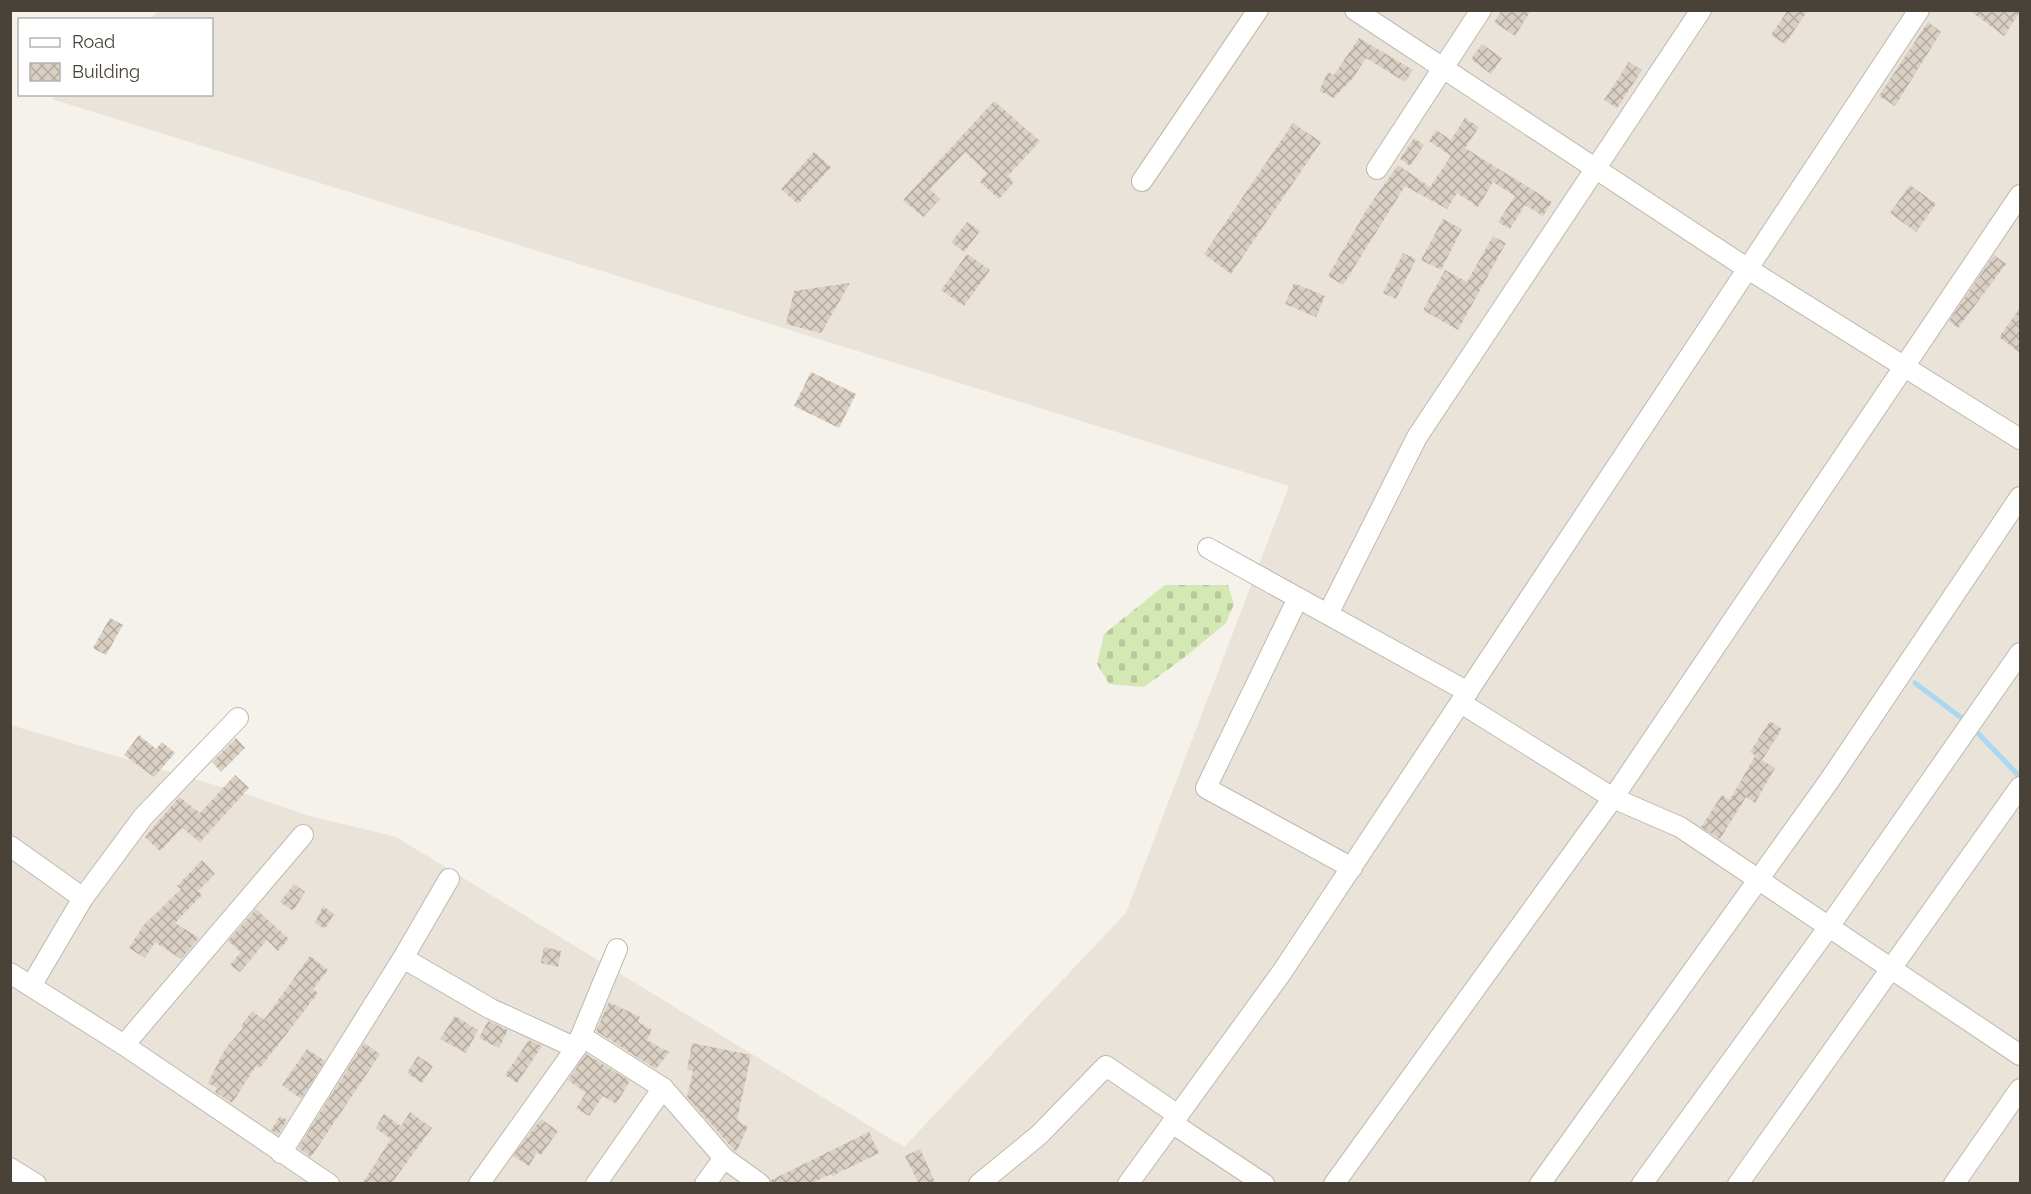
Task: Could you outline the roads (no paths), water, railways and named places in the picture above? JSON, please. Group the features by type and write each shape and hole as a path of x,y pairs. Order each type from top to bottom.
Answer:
{"street":[{"path":"1142,181 1258,10"},
{"path":"1355,10 1748,269 2020,439"},
{"path":"1377,169 1480,10"},
{"path":"1328,614 1417,437 1701,10"},
{"path":"1128,1184 1282,972 1919,10"},
{"path":"1334,1184 1613,798 2020,195"},
{"path":"1540,1184 1829,781 2020,497"},
{"path":"1208,548 1328,614 1464,698 1613,798 1680,827 1757,881 2020,1055"},
{"path":"1298,597 1206,788 1352,867"},
{"path":"1642,1184 1828,928 2020,653"},
{"path":"31,986 83,898 143,817 238,718"},
{"path":"1738,1184 2020,787"},
{"path":"124,1045 303,835"},
{"path":"10,846 83,898"},
{"path":"281,1153 403,958 449,879"},
{"path":"479,1184 578,1042 617,949"},
{"path":"403,958 492,1009 578,1042 663,1088 724,1158 760,1184"},
{"path":"10,973 124,1045 329,1184"},
{"path":"979,1184 1039,1135 1106,1066 1264,1184"},
{"path":"596,1184 663,1088"},
{"path":"1954,1184 2020,1089"},
{"path":"705,1184 724,1158"},
{"path":"10,1168 36,1184"}],"waterway":[{"path":"1915,683 1967,722"},
{"path":"1973,728 2020,777"}]}
